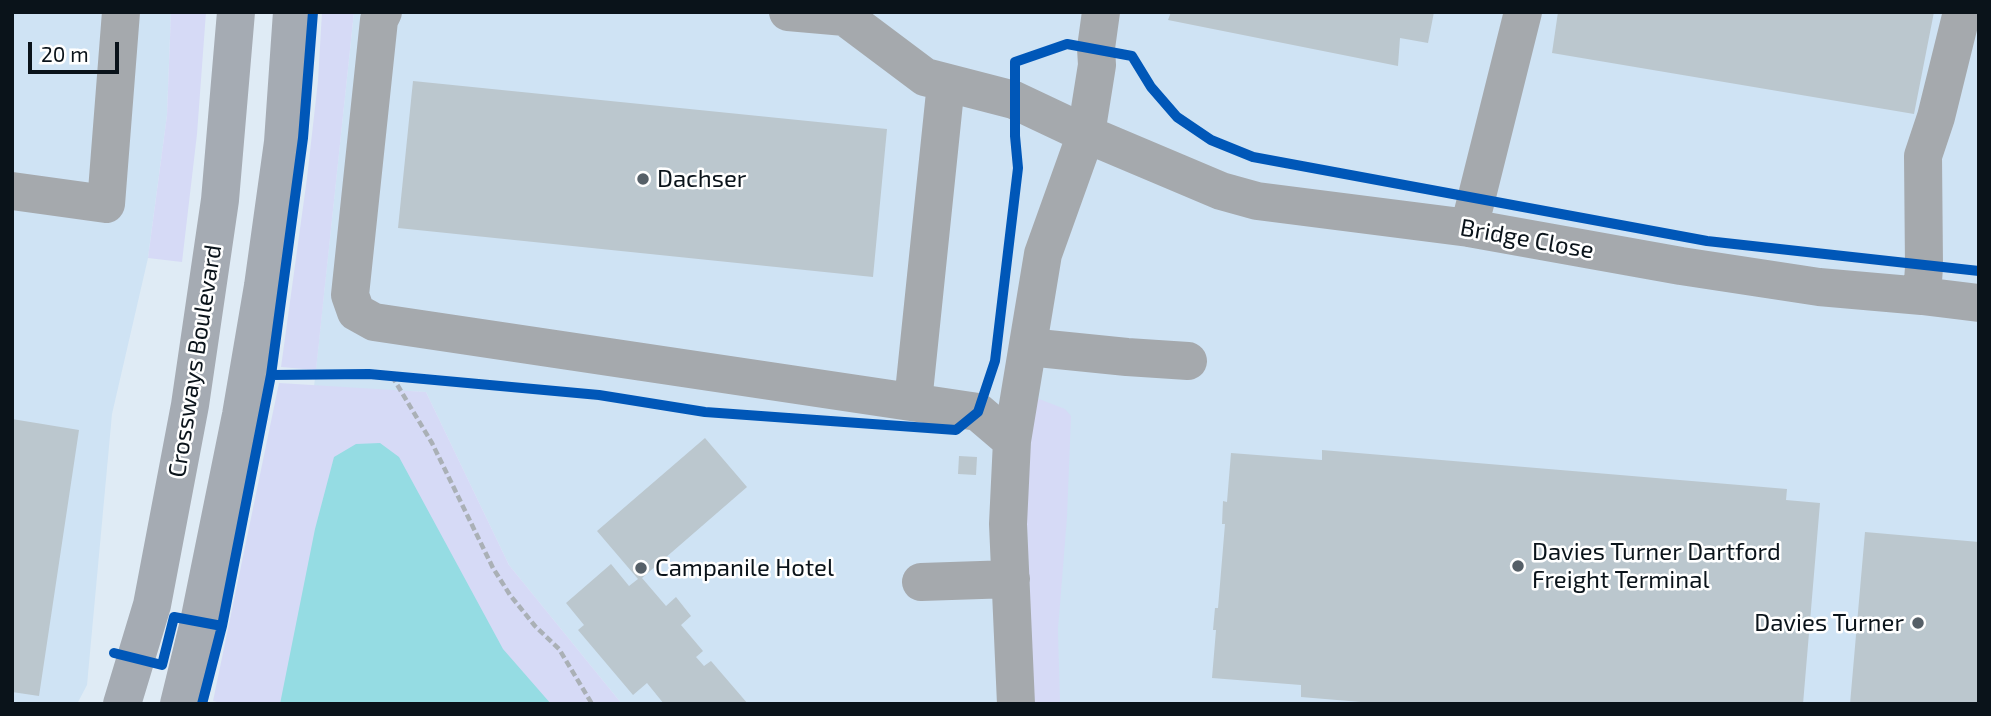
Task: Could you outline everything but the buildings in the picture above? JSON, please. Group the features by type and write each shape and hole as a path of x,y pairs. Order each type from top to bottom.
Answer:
{"main road":[{"name":"Crossways Boulevard","path":"122,704 152,605 190,405 220,200 236,12"},
{"name":"Crossways Boulevard","path":"179,704 199,622 239,427 263,286 283,142 292,12"}],"street":[{"path":"12,191 106,204 121,12"},
{"path":"383,12 379,20 350,295 356,312 374,322 978,412 1012,441"},
{"name":"Bridge Close","path":"788,12 845,17 925,77 1014,100 1220,191 1257,201 1469,228 1819,287 1979,303"},
{"path":"1016,704 1008,524 1012,441 1044,254 1086,134 1097,65 1096,48 1101,12"},
{"path":"1469,228 1523,12"},
{"path":"1922,296 1923,156 1936,117 1962,12"},
{"path":"913,402 946,83"},
{"path":"1028,347 1188,361"},
{"path":"921,582 1011,579"}],"path":[{"path":"386,376 406,378"},
{"path":"386,376 432,443 493,568 510,596 559,649 592,704"}],"shaded area":[{"path":"12,12 171,12 167,115 148,258 112,414 87,685 77,704 12,704"},
{"path":"171,12 206,12 197,134 182,262 148,258 167,115"},
{"path":"322,12 354,12 316,370 281,367 307,178 318,81"},
{"path":"354,12 1979,12 1979,704 622,704 509,565 426,392 314,387"},
{"path":"279,383 426,392 509,565 622,704 225,704 213,701"},
{"path":"1034,397 1065,409 1071,416 1067,517 1058,629 1060,704 1034,704 1026,500"},
{"path":"380,443 399,457 503,649 551,704 280,704 315,529 334,457 356,444"}],"cycle path":[{"path":"202,704 222,626 271,375 303,138 313,12"},
{"path":"271,375 369,374 599,395 705,412 956,430 978,412 995,361 1018,168 1015,62 1067,44 1132,56 1151,87 1177,117 1211,140 1253,157 1707,241 1979,271"},
{"path":"114,653 162,665 174,617 222,626"}],"place":[{"name":"Dachser","path":"643,179"},
{"name":"Davies Turner Dartford Freight Terminal","path":"1518,566"},
{"name":"Campanile Hotel","path":"641,568"},
{"name":"Davies Turner","path":"1918,623"}]}
